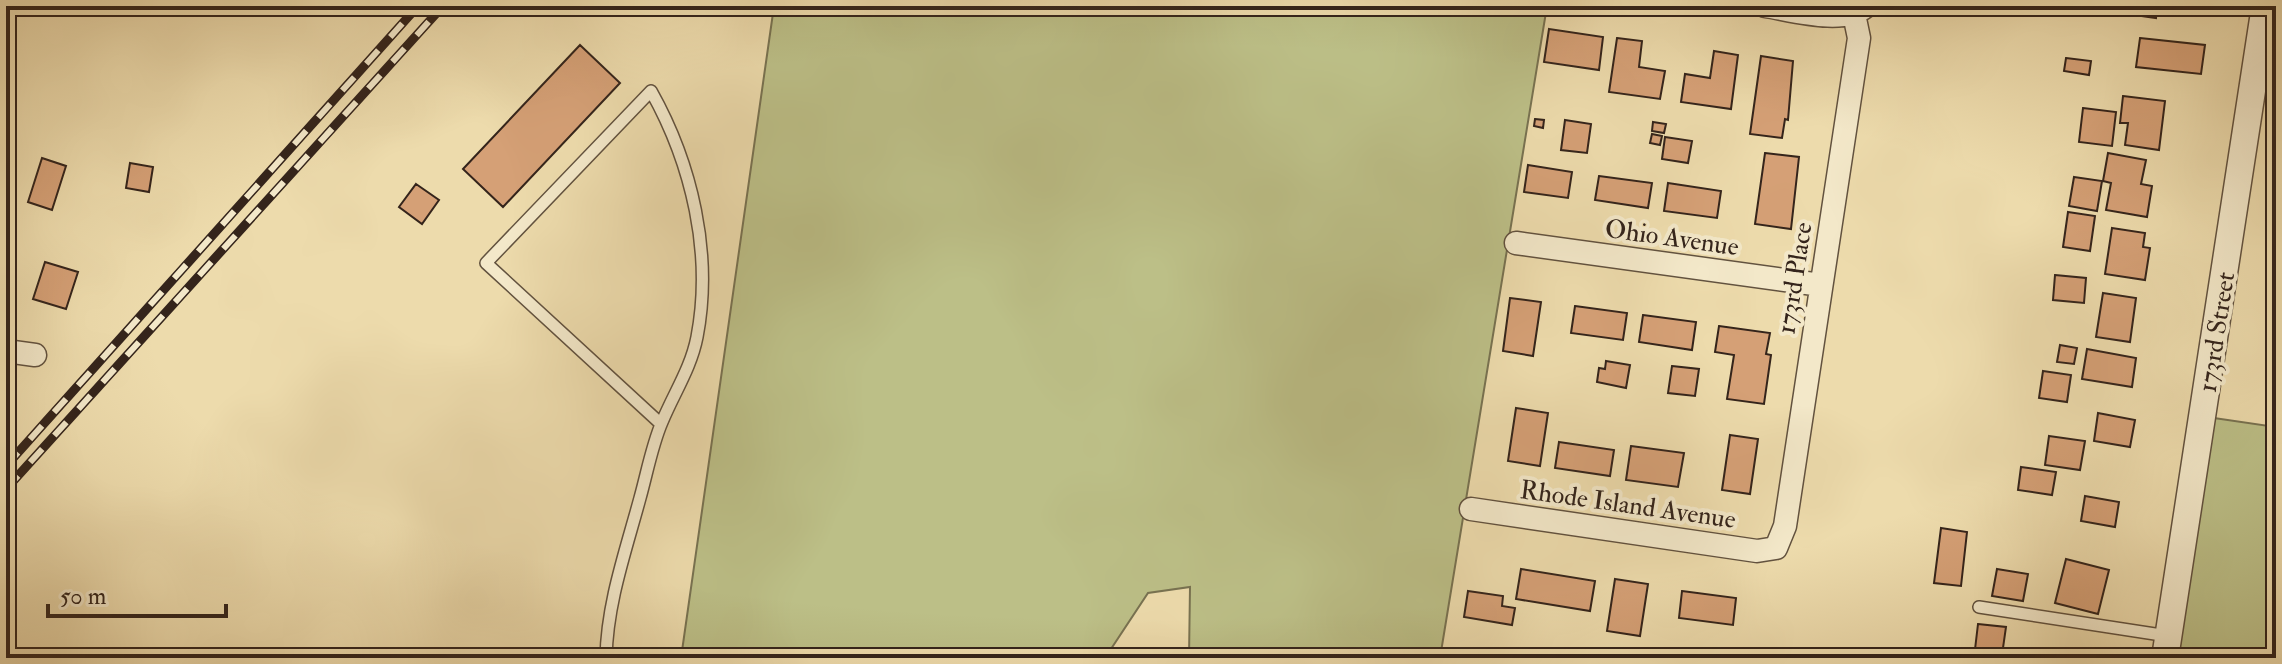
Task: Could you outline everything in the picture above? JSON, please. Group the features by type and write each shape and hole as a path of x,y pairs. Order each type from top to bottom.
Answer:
{"street":[{"path":"1765,6 1827,15 1860,10"},
{"name":"173rd Street","path":"2166,647 2266,75 2265,6"},
{"name":"173rd Place","path":"1776,548 1785,526 1859,38 1860,10"},
{"name":"Ohio Avenue","path":"1516,243 1821,285"},
{"path":"6,351 35,355"},
{"name":"Rhode Island Avenue","path":"1471,509 1757,551 1776,548"}],"lane":[{"path":"606,658 614,591 661,424 683,381 697,339 701,301 696,212 684,160 669,123 651,91 486,263 661,424"},
{"path":"1979,607 2166,647"}],"green space":[{"path":"774,6 1547,6 1440,658 1189,658 1190,587 1148,593 1105,658 681,658"},
{"path":"2214,418 2276,427 2276,658 2178,658"}],"building":[{"path":"2106,6 2157,6 2156,18 2106,11"},
{"path":"1549,29 1603,37 1599,70 1544,62"},
{"path":"1617,38 1642,41 1639,67 1665,71 1660,99 1609,92"},
{"path":"2140,38 2205,45 2201,74 2136,67"},
{"path":"580,45 620,83 503,207 463,169"},
{"path":"1714,51 1738,55 1731,109 1681,102 1685,74 1710,78"},
{"path":"1761,56 1793,61 1788,120 1785,119 1782,138 1750,134"},
{"path":"2066,58 2091,61 2089,75 2064,71"},
{"path":"2123,96 2165,101 2159,150 2125,145 2128,123 2120,123"},
{"path":"2083,108 2116,112 2112,146 2079,142"},
{"path":"1535,119 1544,120 1543,128 1534,126"},
{"path":"1565,120 1591,124 1587,153 1561,150"},
{"path":"1653,122 1666,124 1664,133 1652,131"},
{"path":"1652,134 1662,136 1660,145 1650,143"},
{"path":"1665,137 1692,141 1688,163 1662,159"},
{"path":"1765,153 1799,157 1791,229 1755,224"},
{"path":"2108,153 2146,160 2141,184 2152,186 2147,217 2106,210 2111,183 2103,181"},
{"path":"42,158 66,166 52,210 28,202"},
{"path":"130,163 153,167 149,192 126,188"},
{"path":"1528,165 1572,172 1568,198 1524,192"},
{"path":"1599,176 1652,183 1648,208 1595,200"},
{"path":"2074,177 2102,181 2097,211 2069,206"},
{"path":"1668,183 1721,191 1717,218 1664,211"},
{"path":"416,184 439,200 422,224 399,207"},
{"path":"2068,212 2095,216 2090,251 2063,247"},
{"path":"2112,228 2145,233 2143,247 2150,248 2145,280 2105,274"},
{"path":"45,262 78,272 66,309 33,299"},
{"path":"2055,275 2086,278 2084,303 2053,300"},
{"path":"2103,293 2136,298 2130,342 2096,337"},
{"path":"1510,298 1541,302 1533,356 1503,351"},
{"path":"1575,306 1627,313 1623,340 1571,333"},
{"path":"1643,315 1696,322 1692,350 1639,342"},
{"path":"1719,326 1770,333 1766,354 1771,355 1764,404 1727,399 1734,355 1715,352"},
{"path":"2060,345 2077,348 2074,364 2057,362"},
{"path":"2087,349 2136,358 2132,387 2082,379"},
{"path":"1606,361 1630,365 1626,388 1597,382 1599,368 1605,369"},
{"path":"1672,366 1699,369 1695,396 1668,393"},
{"path":"2043,371 2071,375 2067,402 2039,398"},
{"path":"1516,408 1548,413 1540,466 1508,461"},
{"path":"2098,413 2135,420 2130,447 2094,441"},
{"path":"1730,435 1758,439 1750,494 1722,490"},
{"path":"2049,436 2085,441 2080,470 2045,465"},
{"path":"1559,442 1614,450 1610,476 1555,468"},
{"path":"1631,446 1684,453 1678,487 1626,480"},
{"path":"2021,467 2056,472 2052,495 2018,490"},
{"path":"2085,496 2119,502 2115,527 2081,521"},
{"path":"1941,528 1967,532 1961,586 1934,583"},
{"path":"2066,559 2109,570 2098,614 2055,603"},
{"path":"1521,569 1595,581 1590,611 1516,599"},
{"path":"1997,569 2028,574 2023,601 1992,596"},
{"path":"1615,579 1648,584 1640,636 1607,631"},
{"path":"1468,591 1503,596 1502,606 1515,608 1512,625 1464,617"},
{"path":"1682,591 1736,598 1733,625 1679,618"},
{"path":"1978,624 2006,627 2002,655 1988,654 1988,658 1974,658"}],"railway":[{"path":"6,466 418,6"},
{"path":"6,489 443,6"}]}
